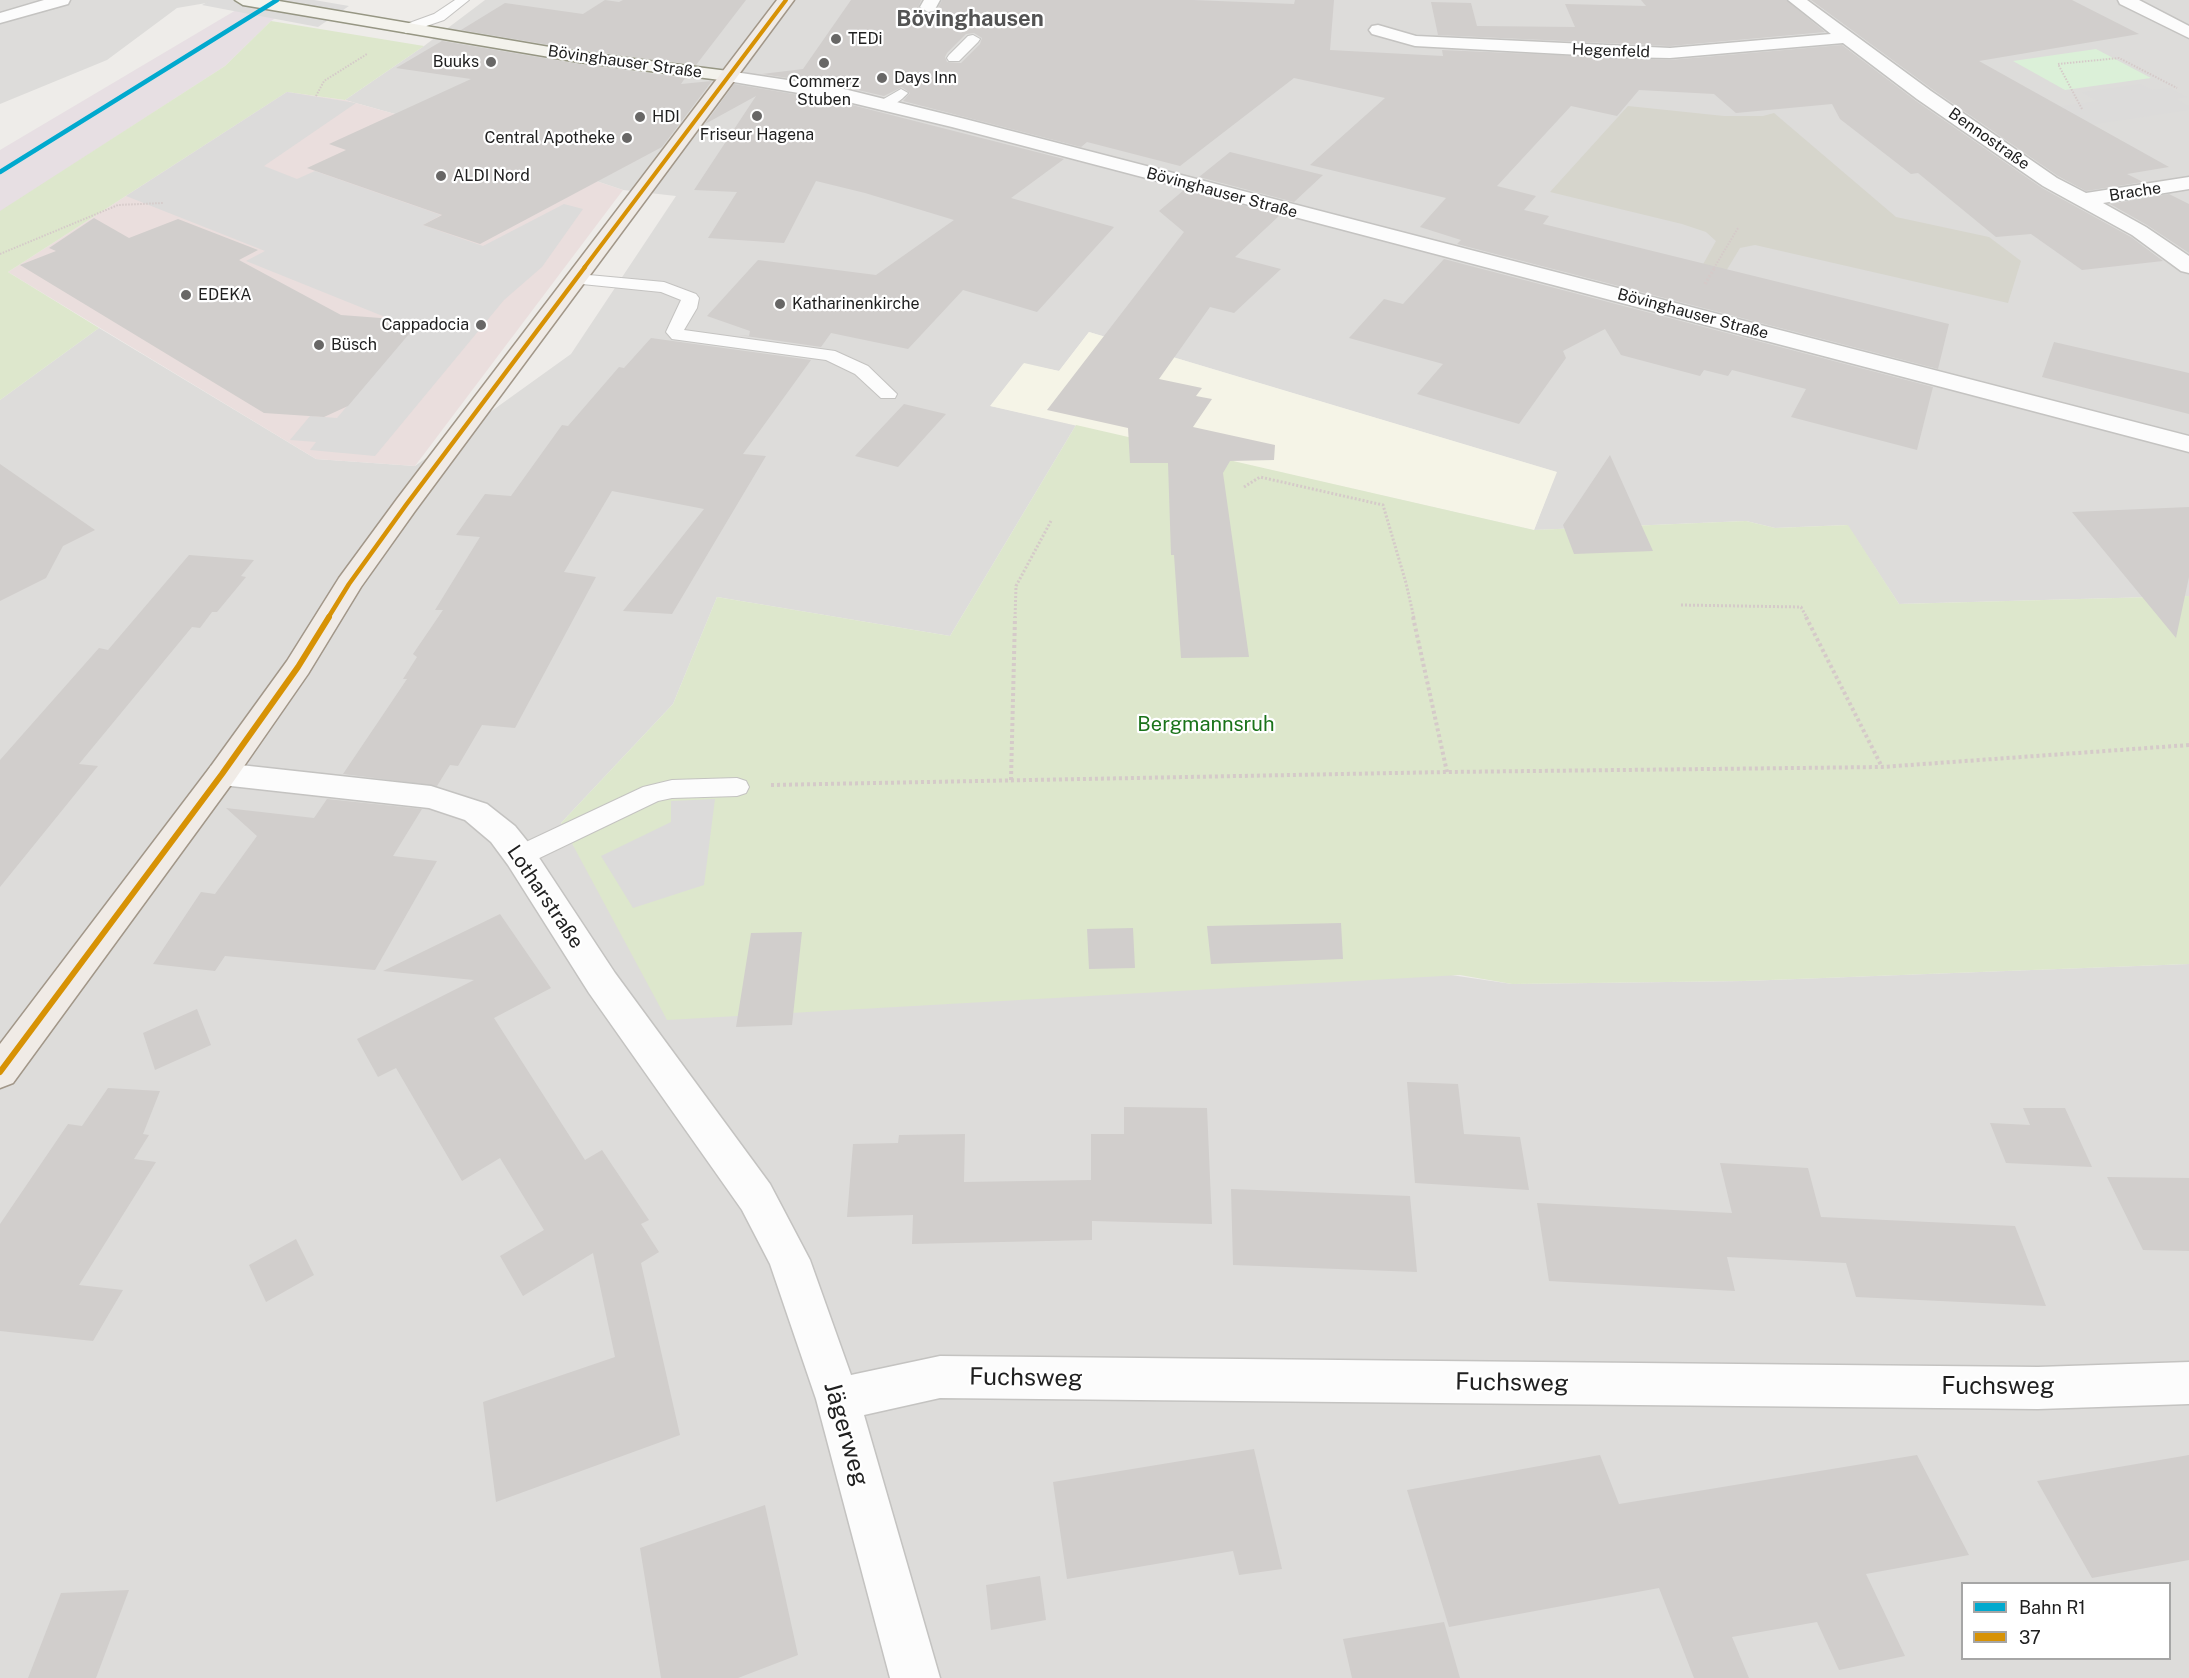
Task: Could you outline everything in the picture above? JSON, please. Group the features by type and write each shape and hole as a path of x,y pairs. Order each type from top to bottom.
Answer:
{"main road":[{"name":"Bövinghauser Straße","path":"243,0 579,57 728,76"},
{"path":"0,1072 222,774 298,667 349,584 786,0"}],"street":[{"path":"0,18 62,0"},
{"name":"Bennostraße","path":"1796,0 2050,182 2139,231 2189,266"},
{"path":"2126,0 2189,33"},
{"name":"Hegenfeld","path":"1378,30 1415,41 1670,53 1846,38"},
{"name":"Bövinghauser Straße","path":"728,76 840,94 882,104 2189,444"},
{"name":"Brache","path":"2082,200 2189,183"},
{"name":"Lotharstraße","path":"222,774 431,797 476,812 503,834 520,856 602,983 756,1197"},
{"name":"Jägerweg","path":"756,1197 789,1260 838,1398 915,1678"},
{"name":"Fuchsweg","path":"838,1398 940,1377 2038,1388 2189,1383"}],"lane":[{"path":"406,29 439,17 463,0"},
{"path":"954,58 973,39"},
{"path":"882,104 901,93"},
{"path":"578,279 664,287 690,298 690,307 676,325 675,332 678,335 829,355 852,363 869,374 888,394"},
{"path":"520,856 652,793 672,789 737,787"}],"path":[{"path":"316,96 324,81 406,29"},
{"path":"2082,109 2058,64 2119,58 2177,88"},
{"path":"0,254 118,205 163,203"},
{"path":"1702,289 1738,228"},
{"path":"1244,487 1260,477 1383,505 1406,583 1447,772"},
{"path":"1011,780 1016,586 1051,521"},
{"path":"1681,605 1801,607 1882,767"},
{"path":"737,787 1447,772 1882,767 2189,745"}],"shaded area":[{"path":"0,0 224,0 177,8 107,60 0,104"},
{"path":"253,0 304,0 271,21 225,66 0,212 0,150"},
{"path":"485,0 2189,0 2189,596 1899,604 1847,525 1775,528 1746,521 1534,530 1556,472 1089,332 1059,371 1023,364 991,406 1076,425 950,636 717,597 673,704 561,823 574,846 1512,984 1744,981 2189,964 2189,1678 0,1678 0,400 99,328 316,459 415,466 571,354 676,196 623,190 395,114 345,100 424,46"},
{"path":"2140,84 2152,90 2170,88 2187,97 2176,99 2189,106 2189,110 2030,134 1982,118 2097,101 2082,92"},
{"path":"287,92 345,100 395,114 623,190 415,466 316,459 8,272"},
{"path":"287,92 356,103 264,166 297,179 315,171 441,215 423,225 483,246 564,204 583,209 542,267 504,300 375,456 310,450 316,442 290,440 310,416 337,418 419,321 390,319 246,261 265,251 126,196"},
{"path":"1628,106 1724,116 1763,116 1774,113 1896,217 1989,237 2021,261 2008,303 1755,245 1740,248 1714,291 1691,286 1716,241 1706,232 1550,192"},
{"path":"1089,332 1557,472 1534,530 990,406 1024,363 1059,371"},
{"path":"715,799 704,885 633,908 601,856 671,822 671,801"}],"green space":[{"path":"271,21 424,46 345,100 287,92 8,272 99,328 0,400 0,211 225,66"},
{"path":"2096,49 2151,78 2065,90 2013,61"},
{"name":"Bergmannsruh","path":"1076,425 1534,530 1746,521 1775,528 1848,525 1899,604 2189,596 2189,964 1744,981 1512,984 1460,975 667,1020 561,823 673,704 717,597 950,636"}],"pier":[{"path":"211,0 314,0 349,6 318,27 202,5"}],"building":[{"path":"605,0 619,2 623,0 746,0 696,65 579,50 461,30 505,3 583,14"},
{"path":"851,0 921,0 918,8 928,14 936,12 942,0 1193,0 1294,4 1295,0 1334,0 1330,50 1443,56 1442,50 1670,60 1842,45 1916,101 2042,188 2131,237 2163,261 2082,270 2031,234 1996,237 1918,173 1911,174 1840,119 1832,104 1736,113 1714,94 1639,90 1617,116 1571,106 1497,186 1536,196 1524,210 1549,216 1543,224 1949,324 1938,369 1457,244 1461,240 1420,227 1446,198 1310,165 1385,98 1294,78 1180,166 1087,142 1081,147 903,101 910,93 902,87 884,96 840,86 762,74 803,69","holes":["974,33 982,38 980,44 961,63 947,62 945,57 947,53 966,34"]},
{"path":"1641,0 1786,0 1825,32 1670,46 1438,35 1431,2 1471,3 1477,26 1575,27 1565,4 1646,6"},
{"path":"1811,0 2072,0 2139,34 1979,61 2169,167 2127,174 2143,182 2086,191 2058,176 1932,89"},
{"path":"442,41 579,64 685,78 681,84 712,81 662,147 480,244 423,225 442,215 307,168 346,150 329,144 471,79 396,68"},
{"path":"734,84 840,102 1064,159 1011,198 1114,227 1037,312 963,290 908,349 831,333 821,347 739,335 749,336 750,331 707,316 758,260 876,275 954,220 816,181 784,243 708,238 737,192 694,190 756,96 705,124"},
{"path":"1230,152 1323,175 1294,202 1199,177"},
{"path":"1184,190 1280,215 1235,257 1281,269 1234,313 1210,307 1159,379 1202,388 1196,396 1212,399 1193,427 1275,445 1274,460 1230,461 1223,473 1249,657 1181,658 1174,555 1171,555 1168,463 1130,463 1128,428 1047,410 1184,232 1159,211"},
{"path":"2169,194 2189,204 2189,253 2110,204"},
{"name":"EDEKA","path":"94,218 129,238 178,219 258,250 239,260 341,315 420,321 348,406 324,417 264,413 20,265 56,251 49,248"},
{"path":"1444,259 1933,387 1917,450 1791,417 1806,389 1732,370 1728,376 1704,370 1700,376 1621,355 1605,329 1563,351 1566,358 1519,424 1417,394 1443,364 1349,338 1384,299 1403,304"},
{"path":"651,338 811,360 743,454 766,456 672,614 623,611 704,509 612,491 564,572 596,577 515,728 482,725 458,766 450,765 437,786 343,774 407,679 403,679 417,657 413,654 443,610 435,610 480,537 456,535 485,494 511,496 562,425 568,426 619,367 624,368"},
{"path":"2054,342 2189,373 2189,414 2042,377"},
{"path":"904,404 946,414 898,467 855,456"},
{"path":"1610,455 1653,551 1574,554 1563,525"},
{"path":"0,464 95,530 63,546 46,578 0,601"},
{"path":"2189,507 2189,577 2176,638 2072,512"},
{"path":"189,555 254,560 241,576 246,577 217,612 212,612 200,628 192,627 79,764 98,766 0,887 0,760 99,648 108,650"},
{"path":"327,799 422,809 393,856 437,861 375,970 225,956 215,971 153,964 201,892 215,894 257,836 226,808 314,818"},
{"path":"500,914 551,988 494,1018 585,1160 602,1150 649,1220 641,1224 659,1252 641,1263 680,1435 496,1502 483,1402 615,1357 593,1253 523,1296 500,1256 544,1230 500,1158 462,1181 396,1068 378,1077 357,1039 474,980 383,971"},
{"path":"1341,923 1343,959 1211,964 1207,926"},
{"path":"1133,928 1135,968 1089,969 1087,929"},
{"path":"802,932 792,1025 736,1027 751,933"},
{"path":"197,1009 211,1045 155,1070 143,1033"},
{"path":"1407,1082 1458,1084 1464,1134 1520,1137 1529,1190 1415,1183"},
{"path":"108,1088 160,1091 143,1134 149,1135 134,1159 156,1162 79,1285 123,1290 93,1341 0,1331 0,1224 68,1124 82,1126"},
{"path":"1124,1107 1207,1108 1212,1224 1092,1221 1092,1240 912,1244 913,1215 847,1217 853,1144 898,1143 899,1135 965,1134 964,1182 1091,1180 1091,1134 1124,1134"},
{"path":"2023,1108 2065,1108 2092,1167 2006,1163 1990,1123 2030,1125"},
{"path":"1720,1163 1808,1168 1821,1217 2015,1226 2046,1306 1856,1297 1846,1263 1727,1257 1735,1291 1549,1281 1537,1203 1732,1213"},
{"path":"2107,1177 2189,1178 2189,1251 2143,1250"},
{"path":"1231,1189 1410,1196 1417,1272 1233,1265"},
{"path":"296,1239 314,1275 266,1302 249,1265"},
{"path":"1254,1449 1282,1569 1239,1575 1233,1551 1067,1579 1053,1482"},
{"path":"1600,1455 1619,1504 1917,1455 1969,1555 1866,1574 1905,1656 1839,1670 1817,1622 1732,1637 1749,1678 1694,1678 1659,1588 1449,1627 1407,1490"},
{"path":"2189,1455 2189,1560 2092,1578 2037,1481"},
{"path":"765,1505 798,1655 738,1678 661,1678 640,1548"},
{"path":"1040,1576 1046,1620 991,1630 986,1585"},
{"path":"129,1590 96,1678 28,1678 61,1593"},
{"path":"1444,1622 1460,1678 1352,1678 1343,1639"}],"rail line":[{"name":"R1","path":"0,172 277,0"}],"transit line":[{"name":"37","path":"0,1072 222,774 298,667 349,584 406,505 786,0"}],"place":[{"name":"TEDi","path":"836,39"},
{"name":"Buuks","path":"491,62"},
{"name":"Commerz Stuben","path":"824,63"},
{"name":"Days Inn","path":"882,78"},
{"name":"Friseur Hagena","path":"757,116"},
{"name":"HDI","path":"640,117"},
{"name":"Central Apotheke","path":"627,138"},
{"name":"ALDI Nord","path":"441,176"},
{"name":"EDEKA","path":"186,295"},
{"name":"Katharinenkirche","path":"780,304"},
{"name":"Cappadocia","path":"481,325"},
{"name":"Büsch","path":"319,345"}],"district":[{"name":"Bövinghausen","path":"970,19"}]}
